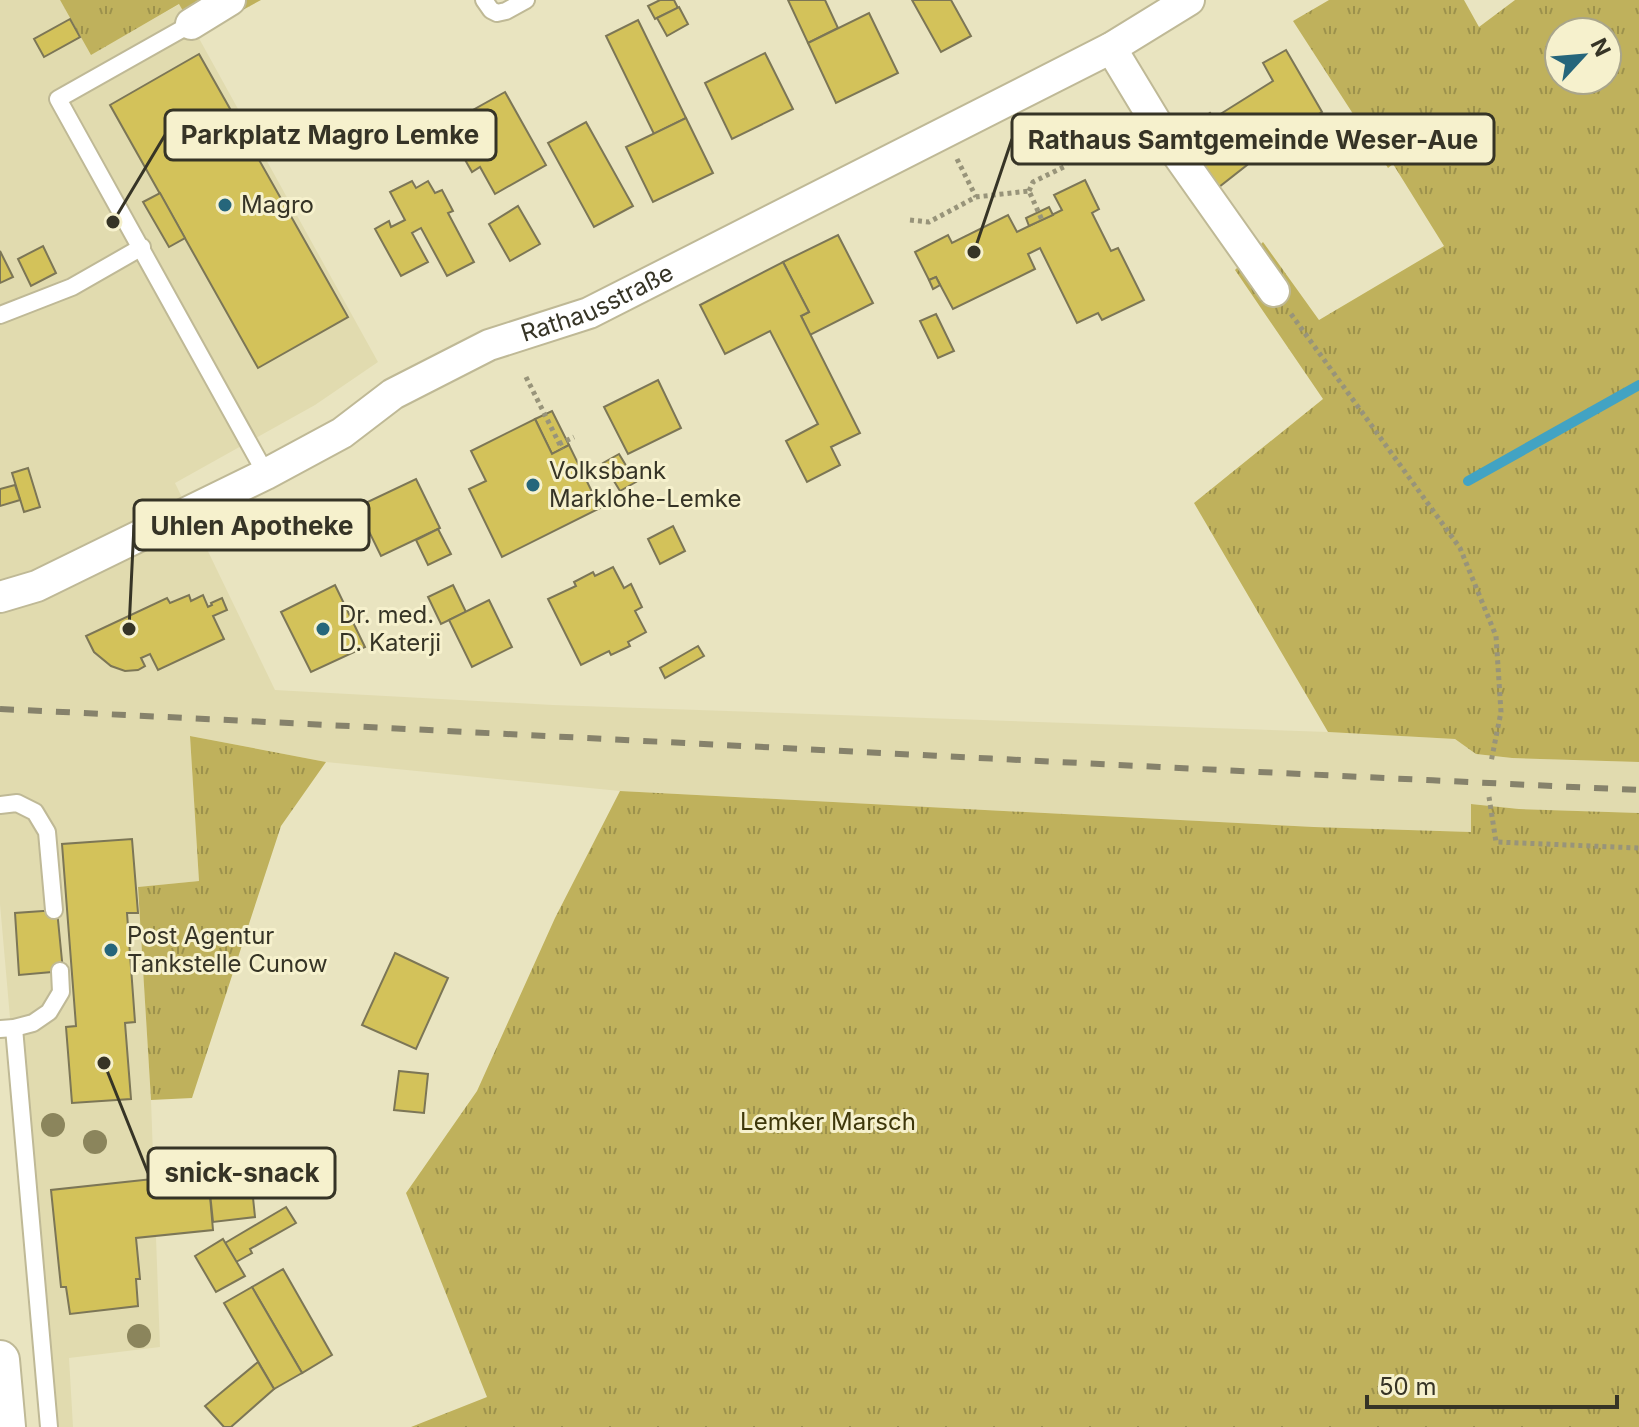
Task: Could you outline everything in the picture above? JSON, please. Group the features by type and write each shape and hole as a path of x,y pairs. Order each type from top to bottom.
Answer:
{"street":[{"path":"191,24 230,0"},
{"name":"Rathausstraße","path":"0,597 37,586 266,474 342,433 393,394 489,345 589,313 1111,48 1189,0"},
{"path":"1111,48 1163,134 1274,291"},
{"path":"0,1360 6,1427"}],"lane":[{"path":"484,0 497,13 526,0"},
{"path":"191,24 58,99 266,474"},
{"path":"0,315 72,287 142,247"},
{"path":"0,805 17,803 35,812 47,832 54,910"},
{"path":"49,1427 7,1028 33,1023 49,1012 61,992 60,971"}],"path":[{"path":"944,134 976,197"},
{"path":"1042,220 1029,191 1033,182 1066,166 1072,147"},
{"path":"910,220 929,222 976,197 1029,191"},
{"path":"1274,291 1460,548 1496,636 1501,712 1491,762"},
{"path":"526,377 560,446 574,437"},
{"path":"1489,797 1496,842 1639,848"}],"shaded area":[{"path":"0,0 60,0 91,54 180,4 378,362 315,405 175,483 275,690 553,705 1455,739 1476,754 1639,762 1639,813 1519,809 1472,804 1472,832 1314,827 620,791 326,762 190,736 199,881 138,887 151,1100 160,1347 69,1358 73,1427 46,1427 0,904"}],"green space":[{"path":"60,0 261,0 197,35 179,4 91,55"},
{"path":"1329,0 1464,0 1479,27 1515,0 1639,0 1639,762 1512,758 1476,754 1455,739 1328,732 1194,503 1323,399 1235,270 1263,242 1319,320 1444,246 1393,164 1388,168 1293,21"},
{"path":"190,736 326,762 281,826 192,1098 151,1100 138,887 199,881"},
{"name":"Lemker Marsch","path":"620,791 1314,827 1471,832 1471,804 1519,809 1639,813 1639,1427 411,1427 487,1397 406,1193 477,1091 555,918"}],"building":[{"path":"660,0 674,0 678,8 655,19 648,6"},
{"path":"788,0 825,0 838,28 808,43"},
{"path":"912,0 951,0 971,36 941,52"},
{"path":"679,7 688,24 667,36 657,18"},
{"path":"869,13 898,73 836,103 808,43"},
{"path":"70,19 80,37 44,57 34,39"},
{"path":"638,20 686,118 654,134 606,36"},
{"path":"1286,50 1322,112 1242,159 1247,165 1219,187 1182,134 1210,113 1214,118 1273,81 1263,63"},
{"path":"765,53 793,109 732,139 705,83"},
{"name":"Magro","path":"199,54 348,317 258,368 110,105"},
{"path":"505,92 546,165 495,194 480,167 472,172 464,158 472,154 463,137 457,140 448,124"},
{"path":"686,118 713,173 653,202 626,147"},
{"path":"586,122 633,206 594,227 548,143"},
{"path":"1085,180 1099,209 1092,213 1111,251 1118,248 1144,300 1102,320 1098,313 1077,323 1040,248 1028,254 1035,269 953,309 936,277 929,280 915,252 948,235 952,243 1008,215 1017,232 1062,210 1054,195"},
{"path":"412,181 416,188 428,181 435,193 442,190 453,211 448,213 474,262 447,276 421,228 412,233 428,262 401,276 375,229 389,221 391,227 405,220 390,192"},
{"path":"160,193 185,238 169,247 143,202"},
{"path":"518,206 540,244 510,261 489,224"},
{"path":"1049,207 1053,215 1029,226 1026,218"},
{"path":"838,235 873,303 810,335 801,316 809,312 783,262"},
{"path":"43,246 56,273 31,286 18,259"},
{"path":"0,251 13,277 0,283"},
{"path":"783,262 809,312 801,316 860,433 831,447 840,465 807,482 786,441 818,424 770,331 725,354 700,305"},
{"path":"936,277 940,285 933,289 929,280"},
{"path":"936,314 954,351 938,358 920,321"},
{"path":"658,380 681,428 628,454 604,407"},
{"path":"552,411 569,445 552,454 535,419"},
{"name":"Volksbank Marklohe-Lemke","path":"535,419 552,454 569,445 600,508 502,557 469,489 486,481 471,451"},
{"path":"619,454 636,482 620,491 603,463"},
{"path":"28,468 40,507 24,512 12,473"},
{"path":"416,479 440,528 381,556 357,507"},
{"path":"15,485 20,500 0,506 0,489"},
{"path":"673,526 685,551 660,564 648,539"},
{"path":"438,529 451,554 428,565 416,540"},
{"path":"613,567 624,588 631,584 642,607 635,611 646,632 628,642 630,646 611,655 609,651 581,665 548,599 576,586 574,582 593,572 595,576"},
{"name":"Dr. med. D. Katerji","path":"335,585 365,647 311,672 281,612"},
{"path":"453,585 466,612 441,624 428,597"},
{"path":"189,595 191,601 203,595 208,607 222,598 227,610 213,616 224,639 158,670 150,654 141,658 145,666 138,670 125,671 111,666 94,652 86,636 167,598 170,603"},
{"path":"489,600 512,647 472,667 449,620"},
{"path":"698,646 704,656 665,678 660,668"},
{"path":"132,839 138,913 127,913 135,1022 125,1023 131,1099 72,1103 66,1027 76,1026 62,844"},
{"path":"57,910 63,971 19,975 15,913"},
{"path":"395,953 448,978 416,1049 362,1025"},
{"path":"399,1071 428,1074 424,1113 394,1110"},
{"path":"208,1173 213,1230 136,1238 140,1279 136,1279 138,1306 70,1314 66,1287 61,1287 51,1190"},
{"path":"252,1188 255,1217 213,1222 210,1193"},
{"path":"286,1207 296,1223 250,1249 252,1253 236,1262 225,1243"},
{"path":"223,1239 245,1276 216,1292 195,1256"},
{"path":"283,1269 332,1355 302,1373 252,1287"},
{"path":"252,1287 302,1373 274,1389 224,1303"},
{"path":"258,1362 274,1389 231,1427 224,1427 205,1406"}],"waterway":[{"path":"1468,481 1639,385"}],"railway":[{"path":"0,709 1639,790"}],"place":[{"name":"Magro","path":"225,205"},
{"name":"Parkplatz Magro Lemke","path":"113,222"},
{"name":"Rathaus Samtgemeinde Weser-Aue","path":"974,252"},
{"name":"Volksbank Marklohe-Lemke","path":"533,485"},
{"name":"Uhlen Apotheke","path":"129,629"},
{"name":"Dr. med. D. Katerji","path":"323,629"},
{"name":"Post Agentur Tankstelle Cunow","path":"111,950"},
{"name":"snick-snack","path":"104,1063"}]}
